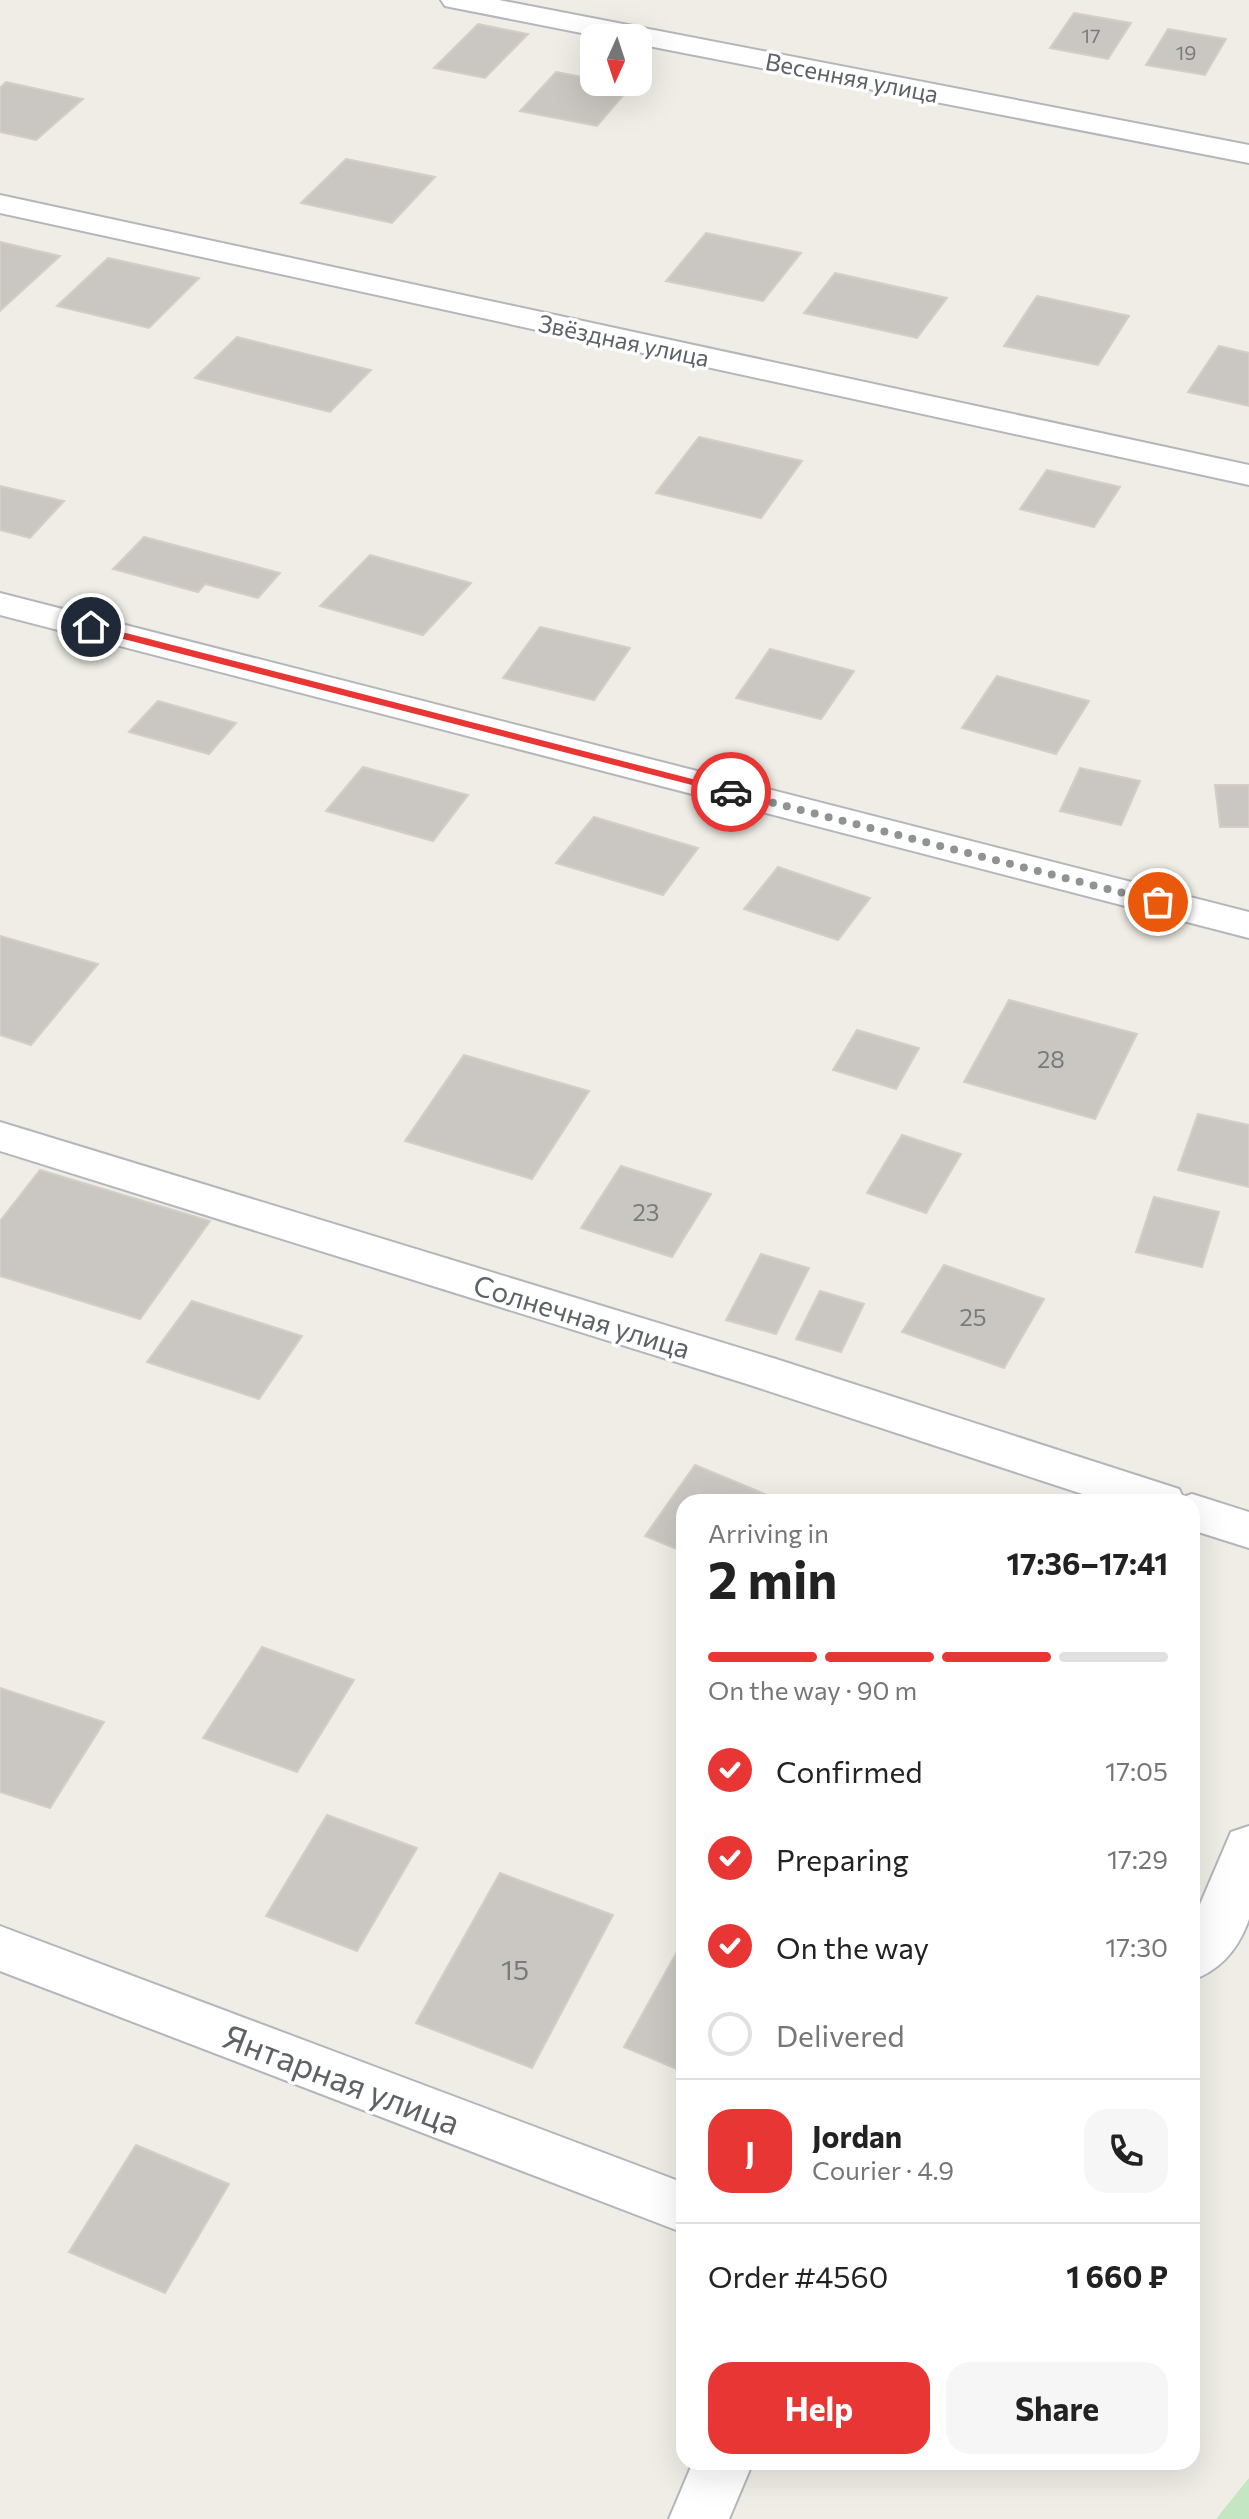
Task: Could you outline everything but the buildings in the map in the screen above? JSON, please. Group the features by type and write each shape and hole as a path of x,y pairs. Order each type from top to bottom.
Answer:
{"street":[{"name":"Весенняя улица","path":"455,0 1249,154"},
{"name":"Звёздная улица","path":"0,204 1249,475"},
{"path":"0,604 1249,925"},
{"name":"Солнечная улица","path":"0,1136 745,1366 1137,1494"},
{"path":"1200,1515 1249,1530"},
{"path":"1200,1950 1219,1930 1249,1847"},
{"name":"Янтарная улица","path":"0,1948 676,2205"},
{"path":"699,2519 720,2470"}],"green space":[{"path":"1249,2478 1249,2519 1216,2519"}],"way so far":[{"path":"731,792 1158,902"}],"route":[{"path":"91,627 731,792"}]}
